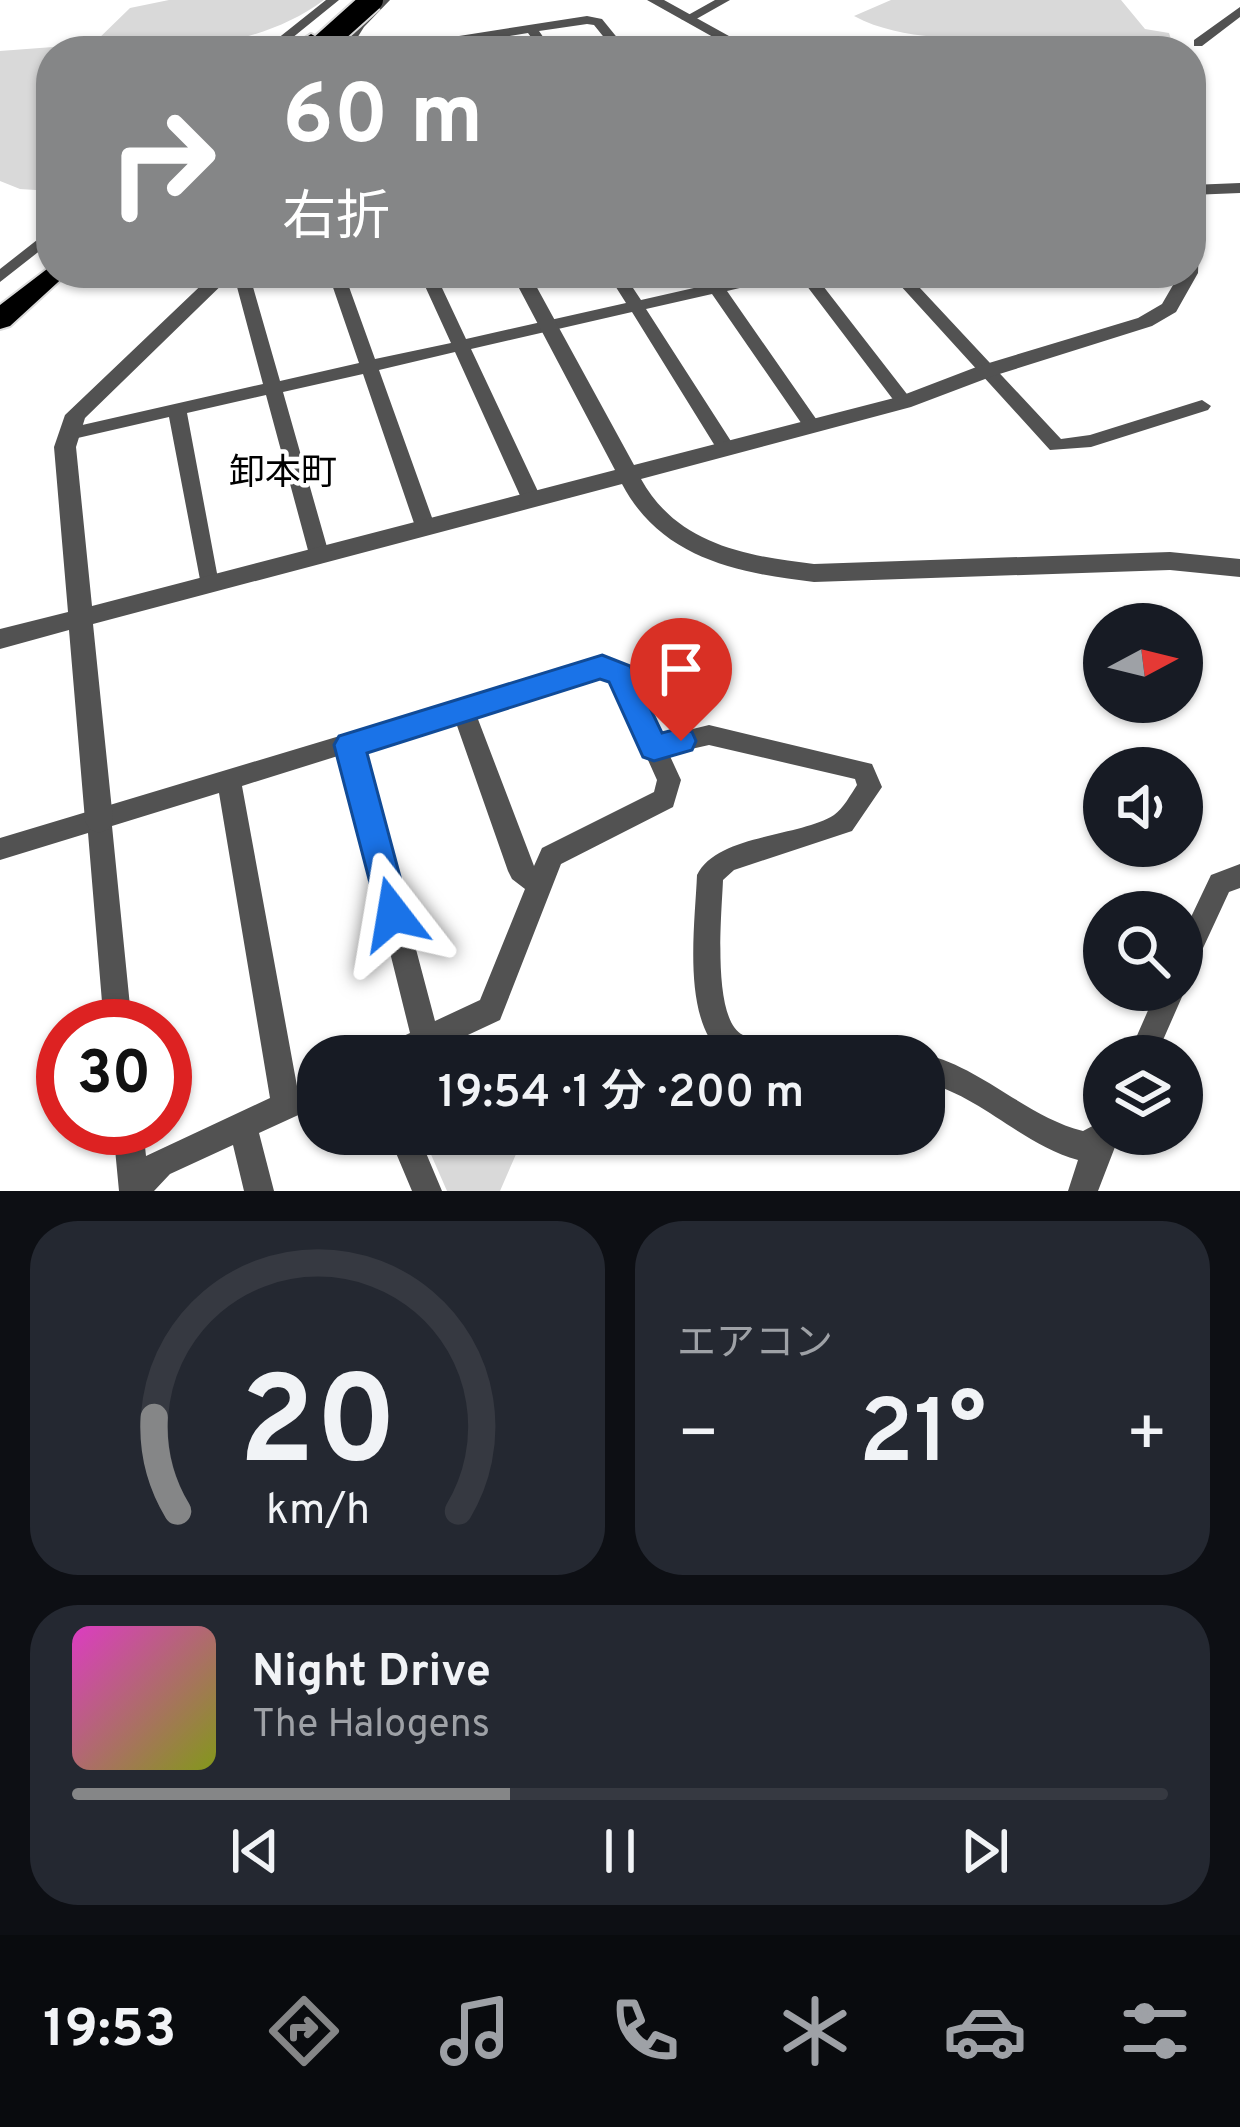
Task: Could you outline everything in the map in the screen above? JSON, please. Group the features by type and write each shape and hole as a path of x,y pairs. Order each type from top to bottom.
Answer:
{"highway":[{"path":"324,36 358,0"},
{"path":"327,36 372,0"},
{"path":"0,298 36,268"},
{"path":"0,320 37,288"}],"street":[{"path":"320,36 333,0"},
{"path":"329,36 383,0"},
{"path":"654,0 720,36"},
{"path":"687,19 723,0"},
{"path":"1225,5 1240,10"},
{"path":"1206,37 1240,10"},
{"path":"503,36 598,22 610,36"},
{"path":"531,29 536,36"},
{"path":"1206,189 1240,188"},
{"path":"0,277 36,247"},
{"path":"116,999 65,447 75,415 209,288"},
{"path":"245,288 319,554"},
{"path":"341,288 425,526"},
{"path":"433,288 532,500"},
{"path":"528,288 628,476 660,525 687,543 767,568 860,574 1170,561 1240,568"},
{"path":"625,288 727,448"},
{"path":"69,434 638,306 691,288"},
{"path":"717,288 812,426"},
{"path":"817,288 904,402"},
{"path":"911,288 1057,446 1202,406"},
{"path":"0,639 904,402 986,370 1145,322 1169,308 1180,288"},
{"path":"177,410 209,584"},
{"path":"0,849 602,667 620,674 669,780 664,799 550,856 490,1010 436,1035"},
{"path":"463,710 521,871 539,885"},
{"path":"654,748 709,735 864,771 870,788 842,823 726,861 710,875 710,1006 719,1035"},
{"path":"350,745 424,1035"},
{"path":"229,782 286,1105"},
{"path":"1203,920 1220,883 1240,876"},
{"path":"945,1073 1029,1129 1060,1143 1083,1147"},
{"path":"192,1148 297,1100"},
{"path":"243,1126 259,1191"},
{"path":"131,1155 134,1191 159,1163 177,1155"},
{"path":"412,1155 427,1191"},
{"path":"1083,1191 1096,1155"}],"shaded area":[{"path":"169,0 324,0 294,19 247,36 101,36 130,8"},
{"path":"891,0 1121,0 1145,29 1170,36 924,36 854,16"},
{"path":"36,48 36,190 0,181 0,51"},
{"path":"431,1155 516,1155 500,1191 447,1191"}],"district":[{"name":"卸本町","path":"283,471"}],"route":[{"path":"393,914 350,745 602,667 620,674 654,748 681,741"}]}
